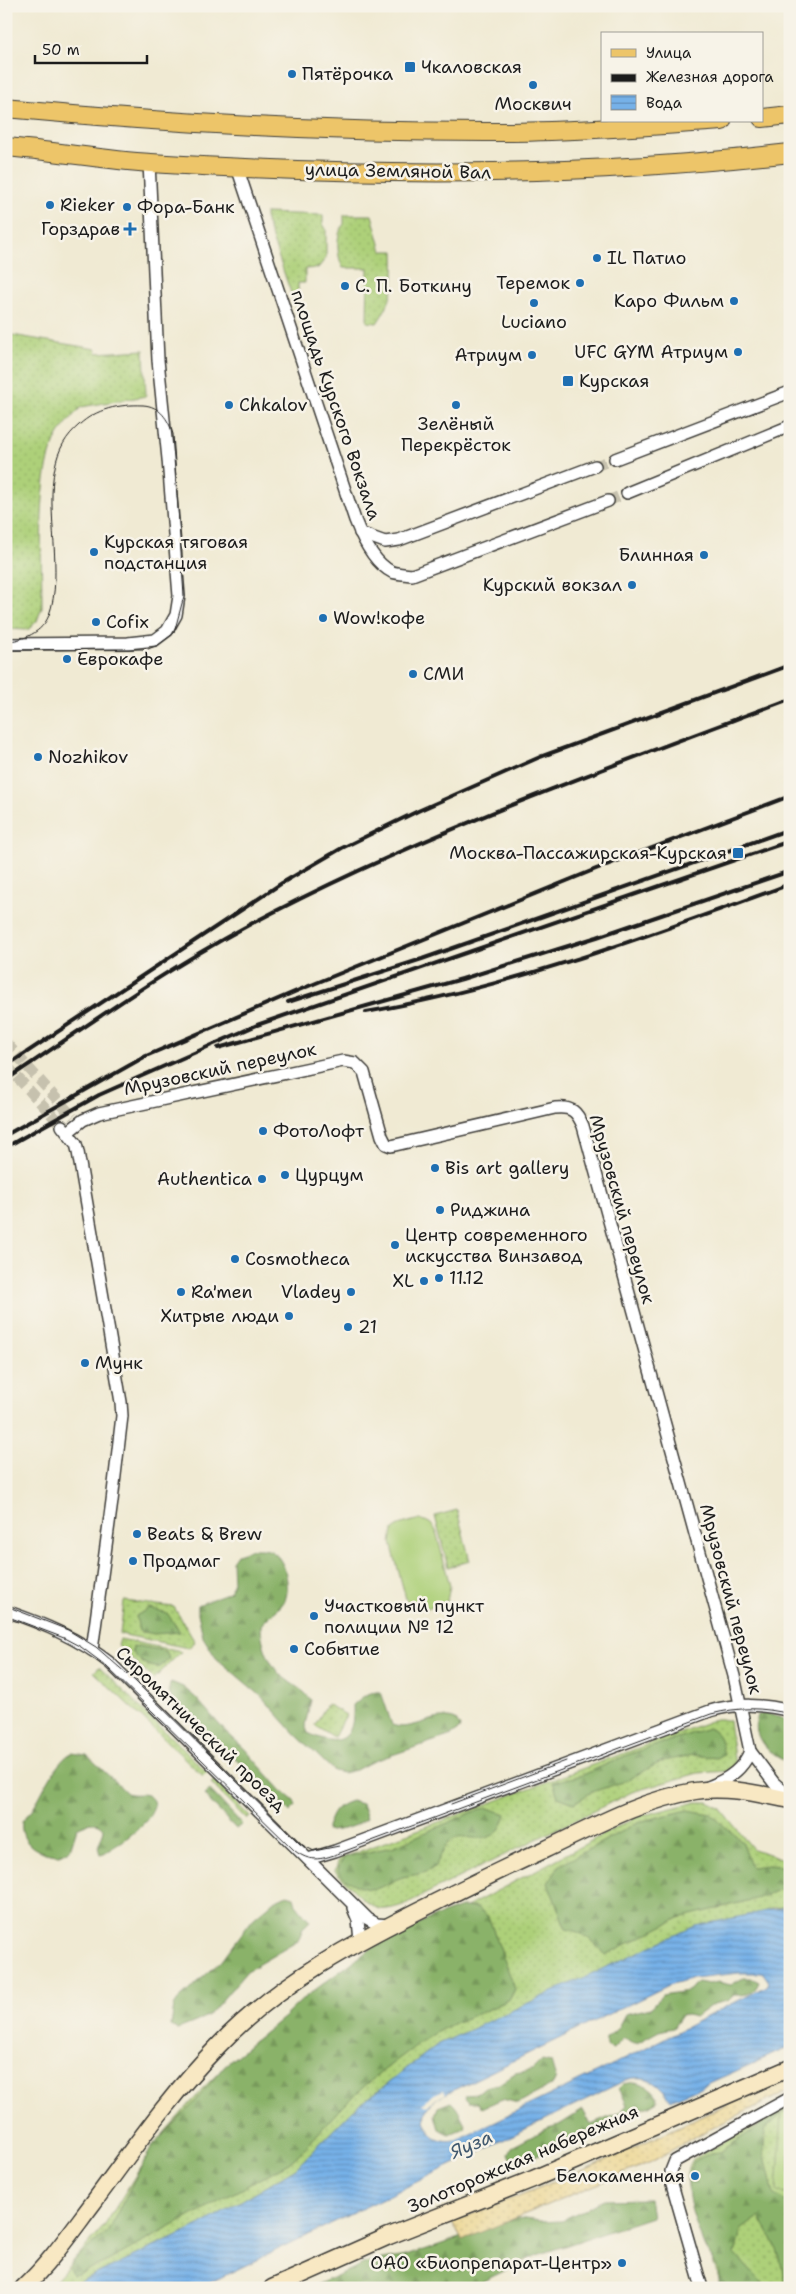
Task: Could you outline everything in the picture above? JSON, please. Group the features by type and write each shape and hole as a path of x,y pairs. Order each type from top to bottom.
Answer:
{"main road":[{"path":"6,108 130,119 381,130 512,132 707,122"},
{"path":"764,118 790,115"},
{"name":"улица Земляной Вал","path":"6,147 149,162 369,172 582,171 704,164 790,154"},
{"path":"6,156 33,149"},
{"path":"23,2288 38,2274 63,2243 184,2081 220,2043 292,1982 360,1940 389,1925 628,1811 655,1801 698,1791 722,1789 790,1799"},
{"name":"Золоторожская набережная","path":"272,2288 389,2236 533,2179 790,2068"}],"street":[{"path":"6,644 155,640 168,631 176,615 179,596 161,390 153,268 149,162"},
{"name":"площадь Курского Вокзала","path":"237,167 360,533 385,542 399,540 595,466"},
{"path":"614,459 790,392"},
{"path":"627,493 790,426"},
{"path":"360,533 380,564 393,572 412,575 608,501"},
{"name":"Мрузовский переулок","path":"92,1650 122,1416 78,1152 65,1129 76,1120 99,1113 343,1061 355,1063 364,1072 382,1136 386,1144 391,1146 555,1108 570,1108 574,1110 583,1126 596,1170 742,1704 750,1750 774,1783 790,1799"},
{"name":"Сыромятнический проезд","path":"6,1611 66,1634 92,1650 145,1697 368,1919 377,1924 389,1925"},
{"path":"308,1859 335,1851 710,1711 742,1704 769,1706 790,1711"},
{"path":"698,1791 730,1777 748,1758 750,1750"},
{"name":"Сыромятнический проезд","path":"350,1902 358,1920 360,1940"},
{"path":"702,2288 672,2184 671,2171 675,2161 790,2098"}],"green space":[{"path":"265,213 323,215 323,224 326,229 326,258 318,268 305,269 305,283 298,283 299,316 265,218"},
{"path":"344,215 372,215 382,251 394,251 393,289 383,314 377,323 367,322 368,268 343,268 341,263 338,252 338,239 344,224"},
{"path":"6,334 96,349 97,353 144,350 146,396 81,407 61,430 52,450 47,470 42,517 42,607 37,621 28,630 6,629"},
{"path":"457,1510 470,1561 448,1567 435,1516"},
{"path":"416,1520 428,1522 436,1531 450,1586 447,1601 425,1609 414,1607 406,1599 391,1543 393,1530 402,1524"},
{"path":"252,1549 265,1549 273,1552 279,1558 285,1570 286,1597 282,1605 261,1625 261,1632 271,1663 281,1675 311,1700 305,1725 308,1733 328,1740 343,1738 348,1734 351,1727 353,1705 359,1699 373,1692 381,1692 392,1725 400,1727 416,1725 440,1718 448,1718 456,1720 460,1727 459,1730 452,1735 371,1762 356,1770 343,1773 334,1771 295,1734 261,1696 216,1658 203,1637 198,1605 229,1592 233,1585 232,1561 237,1554"},
{"path":"124,1601 174,1607 195,1642 188,1648 120,1634"},
{"path":"149,1608 167,1613 180,1632 154,1634 139,1631 136,1616"},
{"path":"120,1639 181,1652 154,1679 118,1646"},
{"path":"138,1646 166,1651 169,1659 160,1667 147,1665 132,1651 133,1647"},
{"path":"99,1667 207,1772 203,1776 94,1672"},
{"path":"171,1682 183,1687 196,1698 281,1790 294,1801 296,1806 290,1812 245,1767 178,1707 170,1695 169,1688"},
{"path":"327,1704 346,1715 334,1737 315,1725"},
{"path":"766,1713 790,1721 790,1763 775,1756 759,1738 756,1723 758,1715"},
{"path":"716,1719 729,1721 735,1765 728,1771 698,1773 632,1792 403,1905 386,1909 374,1907 335,1871 339,1859"},
{"path":"708,1728 718,1736 724,1755 716,1758 693,1755 663,1761 623,1782 592,1792 574,1803 558,1797 553,1782 583,1775 627,1755"},
{"path":"72,1753 87,1755 127,1793 149,1796 154,1803 149,1817 135,1832 104,1853 100,1854 98,1847 104,1830 99,1824 95,1823 77,1828 70,1850 59,1855 37,1850 27,1842 24,1836 22,1821 33,1809 55,1770"},
{"path":"214,1780 250,1817 247,1820 211,1783"},
{"path":"210,1790 242,1824 236,1829 204,1795"},
{"path":"351,1801 362,1804 367,1818 347,1828 326,1831 337,1808"},
{"path":"696,1802 708,1802 720,1808 753,1849 790,1861 790,1906 773,1908 551,1993 437,2045 352,2111 296,2168 201,2225 66,2288 52,2288 51,2286 105,2225 156,2142 210,2081 253,2042 386,1950 636,1817"},
{"path":"488,1808 506,1814 499,1830 486,1838 460,1837 453,1839 446,1846 435,1866 429,1871 400,1878 381,1887 367,1889 346,1879 338,1871 340,1863 345,1857 392,1847 480,1809"},
{"path":"688,1810 711,1814 743,1843 751,1867 769,1865 790,1867 790,1885 763,1897 679,1918 605,1955 592,1941 583,1935 566,1929 548,1883 559,1866 638,1822"},
{"path":"287,1895 294,1897 296,1904 310,1921 303,1928 298,1941 247,1971 211,2013 198,2021 178,2029 171,2026 174,2006 178,2000 220,1962 253,1919 274,1901"},
{"path":"461,1907 475,1907 488,1916 515,1989 510,1999 446,2027 399,2058 349,2100 289,2163 108,2261 73,2275 69,2269 73,2263 109,2229 152,2146 195,2102 224,2066 283,2018 304,1998 377,1944 431,1918"},
{"path":"743,1978 751,1978 759,1982 755,1990 745,1994 734,1995 728,2001 713,2004 695,2017 683,2014 673,2028 659,2031 637,2043 631,2043 624,2038 613,2049 606,2046 606,2038 617,2029 625,2014 651,2008 662,1995 687,1991 698,1982 709,1984 718,1982 731,1985"},
{"path":"542,2060 551,2062 556,2079 551,2086 518,2103 502,2099 482,2108 478,2102 469,2102 465,2098 466,2095 476,2094 485,2087 499,2084 515,2073 532,2070"},
{"path":"635,2082 653,2091 658,2101 650,2106 619,2116 601,2127 589,2130 554,2149 515,2165 509,2154 512,2147 548,2128 559,2125 583,2110 591,2125 619,2113 627,2105 619,2088 623,2084"},
{"path":"451,2102 465,2124 464,2128 450,2134 439,2129 435,2115 438,2107"},
{"path":"790,2105 790,2115 782,2114 765,2129 764,2151 774,2195 790,2204 790,2288 785,2288 782,2267 777,2251 759,2217 741,2230 735,2254 766,2288 718,2288 719,2272 704,2246 689,2196 688,2179 693,2161 711,2153 720,2152"},
{"path":"790,2107 790,2288 722,2288 689,2188 687,2179 688,2167 692,2159"},
{"path":"782,2113 790,2113 790,2193 777,2192"},
{"path":"649,2199 652,2217 537,2255 469,2288 310,2288 365,2263 407,2256 517,2218 539,2221 562,2220 604,2200"}],"sand":[{"path":"790,2076 790,2090 698,2135 651,2162 462,2240 452,2222 584,2170"}],"water":[{"name":"Яуза","path":"790,1906 790,2047 671,2100 652,2081 640,2078 626,2080 199,2288 66,2288 201,2225 296,2168 352,2111 437,2045 695,1926","holes":["739,1973 763,1973 769,1982 767,1986 598,2072 456,2140 438,2138 432,2134 425,2122 429,2106 435,2099 669,1985 693,1978"]}],"pier":[{"path":"444,2090 446,2094 435,2099 427,2106 423,2104 432,2095"}],"tunnel":[{"path":"595,466 615,459"},
{"path":"608,501 627,493"},
{"path":"6,1043 73,1117"},
{"path":"6,1065 62,1126"}],"tram line":[{"path":"6,641 19,639 37,631 49,615 55,581 52,484 56,461 66,439 74,429 100,411 125,405 149,406 159,411 166,418 173,434 184,596 174,633 158,645 148,649 6,650"},
{"path":"6,1606 68,1630 96,1647 135,1681 300,1844 314,1851 339,1846"},
{"path":"6,1616 64,1638 81,1647 105,1665 295,1851 300,1855 315,1859 337,1854 711,1714 751,1709 790,1714"},
{"path":"451,1804 566,1761"}],"railway":[{"path":"6,1066 282,883 342,848 418,811 540,757 790,665"},
{"path":"6,1080 125,1000 216,943 312,893 379,861 514,804 790,699"},
{"path":"6,1135 146,1056 299,990 596,869 790,796"},
{"path":"288,1002 422,959 790,829"},
{"path":"6,1147 99,1095 257,1025 790,841"},
{"path":"218,1048 462,979 597,937 790,871"},
{"path":"366,1012 474,989 528,974 686,922 790,884"}],"place":[{"name":"Чкаловская","path":"410,67"},
{"name":"Пятёрочка","path":"292,74"},
{"name":"Москвич","path":"533,85"},
{"name":"Rieker","path":"50,205"},
{"name":"Фора-Банк","path":"127,207"},
{"name":"Горздрав","path":"130,229"},
{"name":"IL Патио","path":"597,258"},
{"name":"Теремок","path":"580,283"},
{"name":"С. П. Боткину","path":"345,286"},
{"name":"Каро Фильм","path":"734,301"},
{"name":"Luciano","path":"534,303"},
{"name":"UFC GYM Атриум","path":"738,352"},
{"name":"Атриум","path":"532,355"},
{"name":"Курская","path":"568,381"},
{"name":"Chkalov","path":"229,405"},
{"name":"Зелёный Перекрёсток","path":"456,405"},
{"name":"Курская тяговая подстанция","path":"94,552"},
{"name":"Блинная","path":"704,555"},
{"name":"Курский вокзал","path":"632,585"},
{"name":"Wow!кофе","path":"323,618"},
{"name":"Cofix","path":"96,622"},
{"name":"Еврокафе","path":"67,659"},
{"name":"СМИ","path":"413,674"},
{"name":"Nozhikov","path":"38,757"},
{"name":"Москва-Пассажирская-Курская","path":"738,853"},
{"name":"ФотоЛофт","path":"263,1131"},
{"name":"Bis art gallery","path":"435,1168"},
{"name":"Цурцум","path":"285,1175"},
{"name":"Authentica","path":"262,1179"},
{"name":"Риджина","path":"440,1210"},
{"name":"Центр современного искусства Винзавод","path":"395,1245"},
{"name":"Cosmotheca","path":"235,1259"},
{"name":"11.12","path":"439,1278"},
{"name":"XL","path":"424,1281"},
{"name":"Ra'men","path":"181,1292"},
{"name":"Vladey","path":"351,1292"},
{"name":"Хитрые люди","path":"289,1316"},
{"name":"21","path":"348,1327"},
{"name":"Мунк","path":"85,1363"},
{"name":"Beats & Brew","path":"137,1534"},
{"name":"Продмаг","path":"133,1561"},
{"name":"Участковый пункт полиции № 12","path":"314,1616"},
{"name":"Событие","path":"294,1649"},
{"name":"Белокаменная","path":"695,2176"},
{"name":"ОАО «Биопрепарат-Центр»","path":"622,2263"}]}
